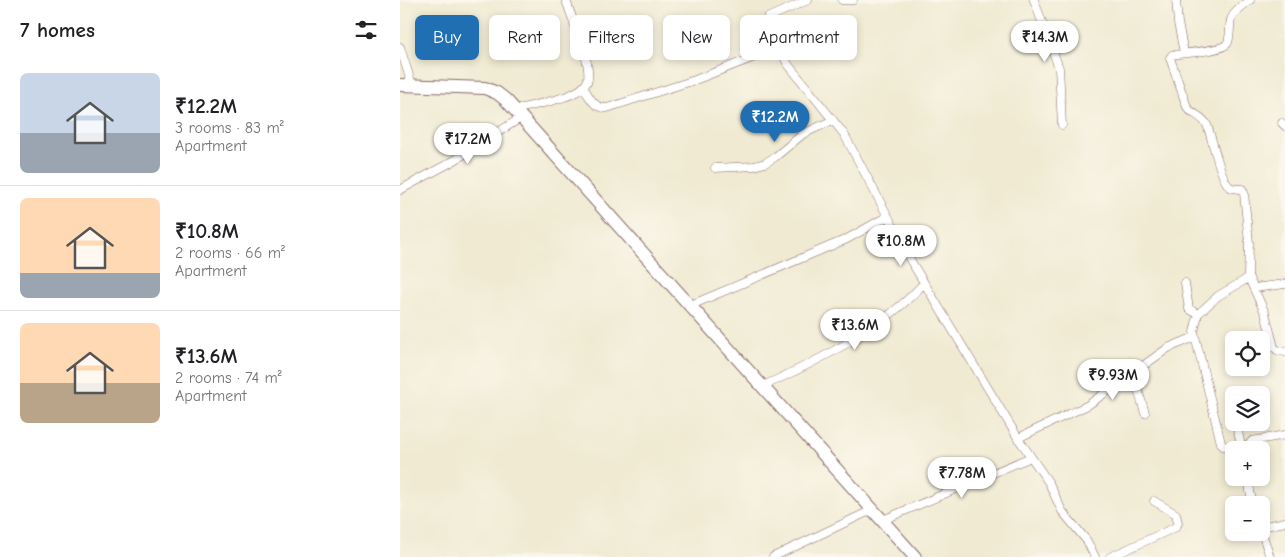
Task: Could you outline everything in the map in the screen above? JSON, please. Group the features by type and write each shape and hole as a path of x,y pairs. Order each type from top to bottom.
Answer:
{"main road":[{"path":"406,85 484,88 498,93 691,305 915,557"}],"street":[{"path":"400,190 455,160 518,113 561,98 583,87 587,82 589,73 587,61 566,0"},
{"path":"774,15 808,0"},
{"path":"842,0 853,0"},
{"path":"1034,0 1058,68 1062,125"},
{"path":"1176,0 1184,53"},
{"path":"1250,0 1233,16 1228,41 1225,45 1172,55 1170,58 1187,107 1200,116 1207,126 1227,184 1232,188 1242,190 1244,193 1249,243 1248,276 1265,313 1274,347 1285,352"},
{"path":"400,47 406,85"},
{"path":"583,87 595,104 607,108 695,80 747,60"},
{"path":"784,60 849,141 903,248 1018,438 1049,483 1062,512 1087,541 1095,557"},
{"path":"715,168 754,166 765,163 804,134 834,120"},
{"path":"691,305 847,239 888,216"},
{"path":"1225,446 1221,443 1195,337 1195,324 1198,314 1218,296 1245,280 1248,276"},
{"path":"763,386 825,356 904,304 924,283"},
{"path":"1185,283 1189,310 1198,314"},
{"path":"1254,288 1285,284"},
{"path":"1018,438 1088,405 1168,348 1195,337"},
{"path":"1133,373 1145,413"},
{"path":"1252,441 1285,435"},
{"path":"883,520 1032,457"},
{"path":"1110,557 1176,527 1178,524 1176,514 1154,501"},
{"path":"774,557 874,509"},
{"path":"1270,526 1285,522"},
{"path":"1265,541 1270,557"}]}
